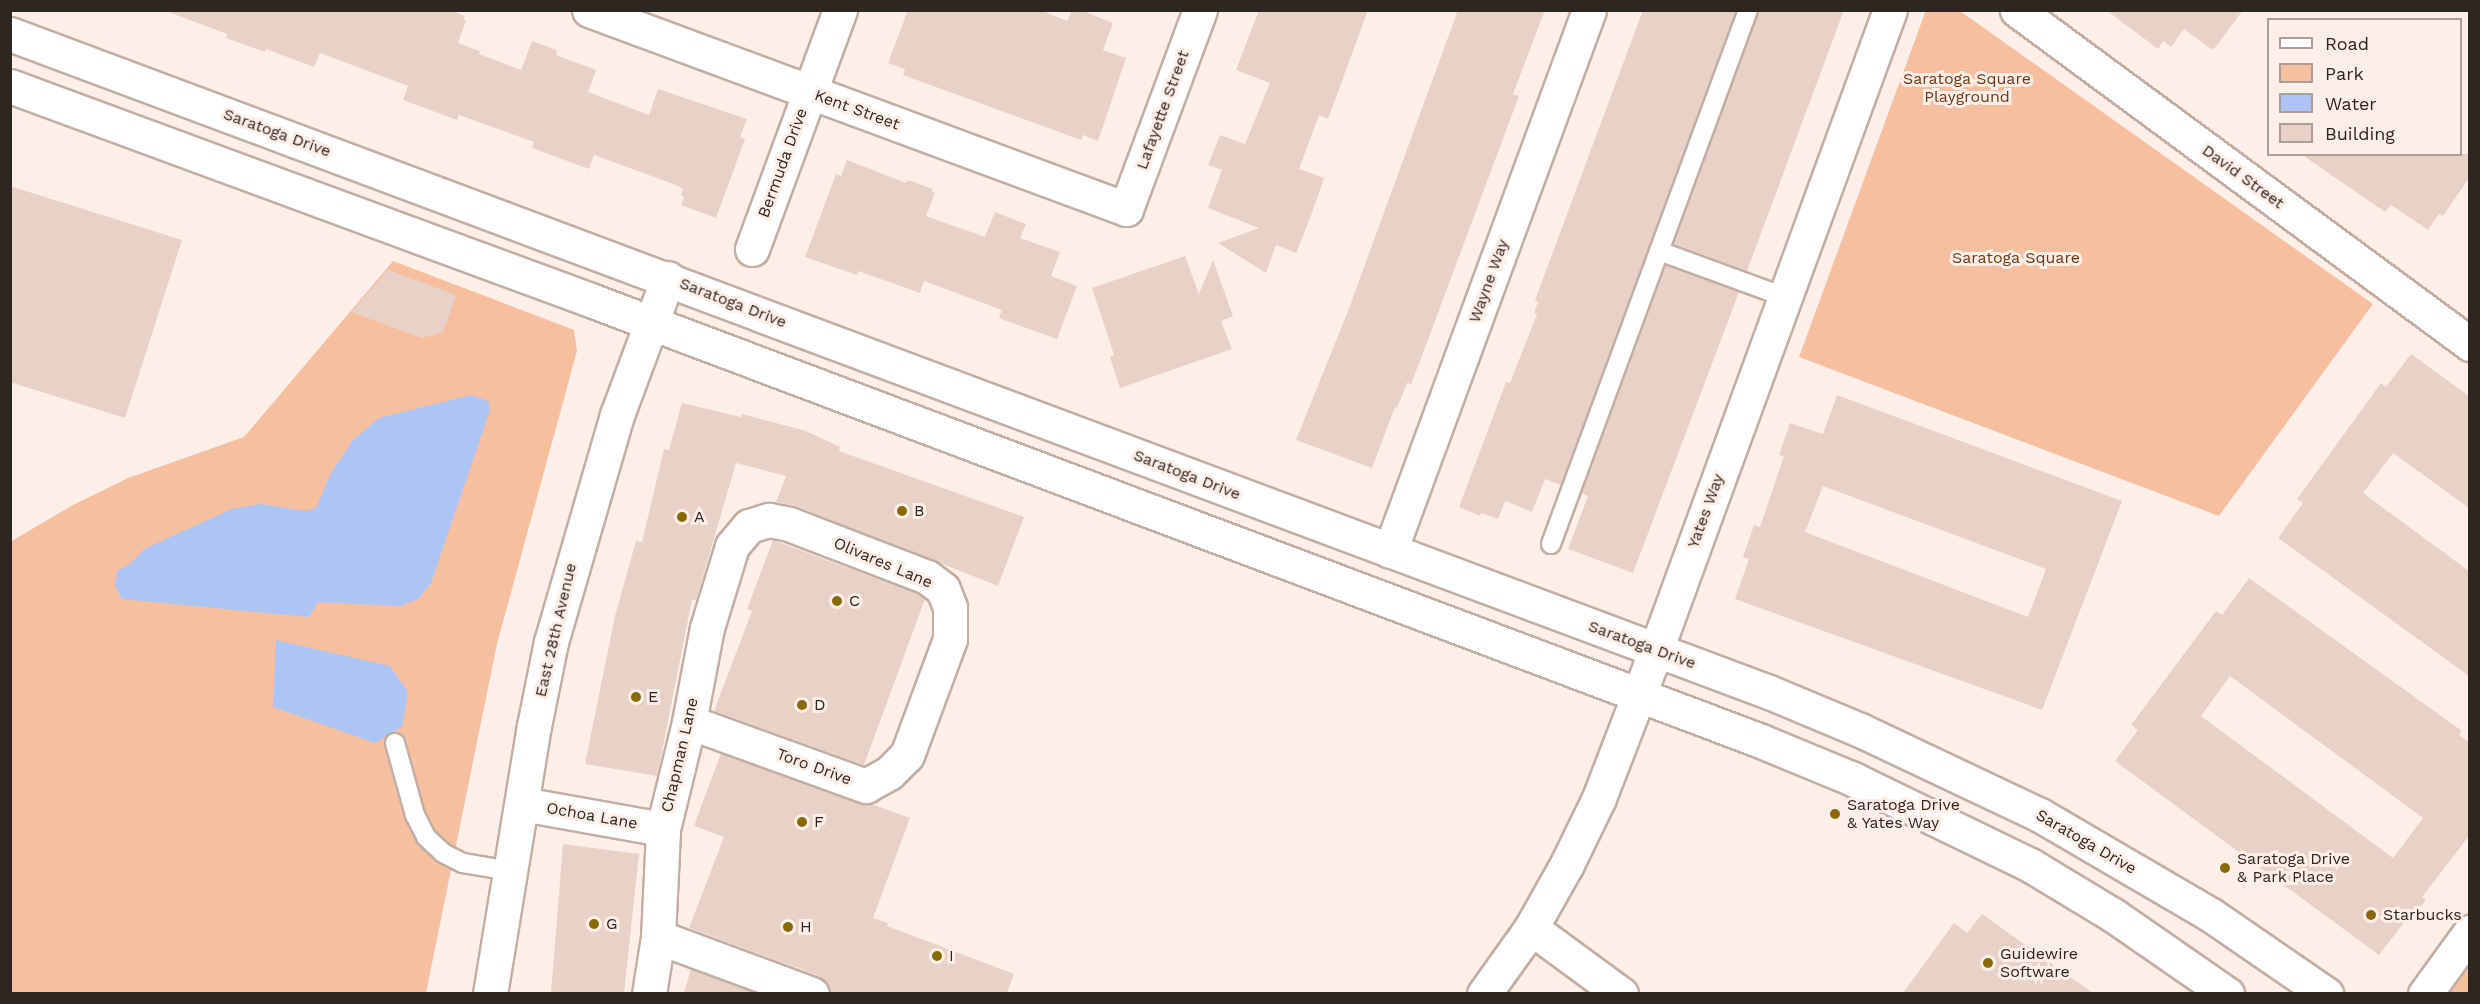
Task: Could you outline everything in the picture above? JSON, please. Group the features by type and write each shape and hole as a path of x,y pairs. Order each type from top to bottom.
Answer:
{"street":[{"name":"Kent Street","path":"589,10 1126,209"},
{"name":"Bermuda Drive","path":"752,249 840,10"},
{"name":"Lafayette Street","path":"1126,209 1200,10"},
{"name":"Wayne Way","path":"1390,551 1589,10"},
{"name":"Yates Way","path":"1484,993 1531,928 1567,864 1599,798 1656,650 1890,10"},
{"name":"David Street","path":"2017,10 2469,344"},
{"name":"Saratoga Drive","path":"10,34 668,278 1656,650 1860,730 2040,815 2211,915 2326,993"},
{"path":"10,86 651,323 1761,741 1853,779 2020,860 2113,915 2227,993"},
{"name":"East 28th Avenue","path":"490,993 551,642 567,579 617,415 668,278"},
{"name":"Olivares Lane","path":"749,526 769,520 789,524 927,577 943,588 950,607 950,639 929,697"},
{"name":"Chapman Lane","path":"649,993 658,937 663,829 689,722 712,609 732,546 749,526"},
{"name":"Toro Drive","path":"689,722 866,786 889,774 907,754 929,697"},
{"name":"Ochoa Lane","path":"522,804 663,829"},
{"path":"1531,928 1621,993"},
{"path":"2425,993 2469,932"},
{"path":"658,937 812,993"}],"lane":[{"path":"1551,544 1748,10"},
{"path":"1659,251 1785,297"},
{"path":"395,743 415,815 426,837 443,853 463,863 511,871"}],"green space":[{"name":"Saratoga Square","path":"1926,10 1960,11 2373,304 2219,516 1799,357"},
{"path":"393,261 574,330 577,351 497,644 426,993 11,993 10,542 71,506 128,478 244,437"},
{"path":"2469,961 2469,993 2446,993"}],"water":[{"path":"471,395 488,401 490,410 431,583 418,599 401,606 318,602 309,617 122,599 115,586 117,571 131,563 144,549 232,509 261,504 305,511 316,508 331,473 353,440 379,418"},
{"path":"276,640 390,666 408,692 402,727 375,743 273,707"}],"building":[{"path":"171,10 450,10 465,16 463,20 466,21 458,43 480,51 479,54 521,70 532,41 557,50 556,55 596,70 588,92 649,115 658,89 747,119 740,137 745,139 716,218 681,205 684,197 681,195 683,189 676,185 594,155 589,169 532,148 534,142 459,115 457,120 403,100 408,86 320,53 314,67 266,49 265,52 226,38 227,34 171,13"},
{"path":"908,10 1040,10 1067,21 1072,10 1081,10 1113,23 1103,50 1126,58 1098,141 1083,135 1081,140 903,75 905,69 888,63"},
{"path":"1259,10 1368,10 1328,119 1319,115 1299,169 1324,178 1312,213 1296,253 1276,245 1266,273 1218,243 1259,228 1208,208 1222,170 1208,165 1220,135 1245,144 1270,83 1236,70"},
{"path":"1458,10 1545,10 1513,94 1519,96 1420,361 1411,384 1407,383 1397,408 1395,407 1372,468 1296,440 1348,311"},
{"path":"1643,10 1736,10 1561,485 1545,479 1532,512 1505,501 1498,519 1481,513 1480,516 1459,507 1506,382 1510,383 1537,314 1534,313 1538,302 1535,300"},
{"path":"1759,10 1844,10 1747,271 1674,244"},
{"path":"2106,10 2243,10 2215,48 2211,49 2184,29 2171,47 2163,41 2158,49"},
{"path":"2462,154 2469,154 2469,178 2443,216 2439,214 2428,230 2391,205 2385,212 2304,156 2462,156"},
{"path":"847,160 906,183 908,180 933,189 932,192 935,193 926,216 985,237 995,212 1026,224 1020,238 1060,252 1051,276 1077,286 1057,339 999,318 1002,310 924,281 920,293 858,271 857,275 805,257 836,174 841,176"},
{"path":"10,186 182,240 125,418 10,382"},
{"path":"1185,256 1199,294 1213,260 1233,316 1221,321 1232,349 1120,388 1110,357 1114,355 1092,288"},
{"path":"1666,265 1739,292 1633,573 1568,549 1588,496 1582,493"},
{"path":"388,270 456,295 443,332 422,338 351,312"},
{"path":"2411,354 2469,396 2469,508 2393,453 2363,493 2469,571 2469,676 2278,538 2303,503 2297,499 2381,383 2386,387"},
{"path":"1837,395 2122,501 2042,710 1735,599 1749,559 1743,557 1754,525 1760,527 1784,456 1779,455 1790,423 1823,434","holes":["1823,486 2046,569 2028,617 1805,532"]},
{"path":"682,403 741,417 742,414 806,431 840,447 839,451 1024,517 998,586 796,506 776,502 786,476 736,463 696,600 692,600 657,776 585,764 615,616 636,541 642,542 664,449 669,450"},
{"path":"773,540 918,594 925,599 864,765 714,711 752,611 747,609"},
{"path":"2249,578 2462,731 2459,735 2469,742 2469,836 2422,897 2426,900 2409,922 2406,920 2379,955 2115,761 2138,730 2131,725 2216,611 2222,615","holes":["2230,676 2423,818 2393,858 2201,716"]},
{"path":"721,753 860,804 871,804 910,818 873,918 888,923 887,926 1014,974 1007,993 830,993 827,983 819,976 689,928 724,837 694,826"},
{"name":"G","path":"563,844 639,854 624,993 551,993"},
{"name":"Guidewire Software","path":"1982,914 2093,993 1903,993 1954,923 1967,933"},
{"path":"691,969 757,993 684,993"}],"place":[{"name":"B","path":"902,511"},
{"name":"A","path":"682,517"},
{"name":"C","path":"837,601"},
{"name":"E","path":"636,697"},
{"name":"D","path":"802,705"},
{"name":"Saratoga Drive & Yates Way","path":"1835,814"},
{"name":"F","path":"802,822"},
{"name":"Saratoga Drive & Park Place","path":"2225,868"},
{"name":"Starbucks","path":"2371,915"},
{"name":"G","path":"594,924"},
{"name":"H","path":"788,927"},
{"name":"I","path":"937,956"},
{"name":"Guidewire Software","path":"1988,963"}],"park label":[{"name":"Saratoga Square Playground","path":"1967,88"}]}
